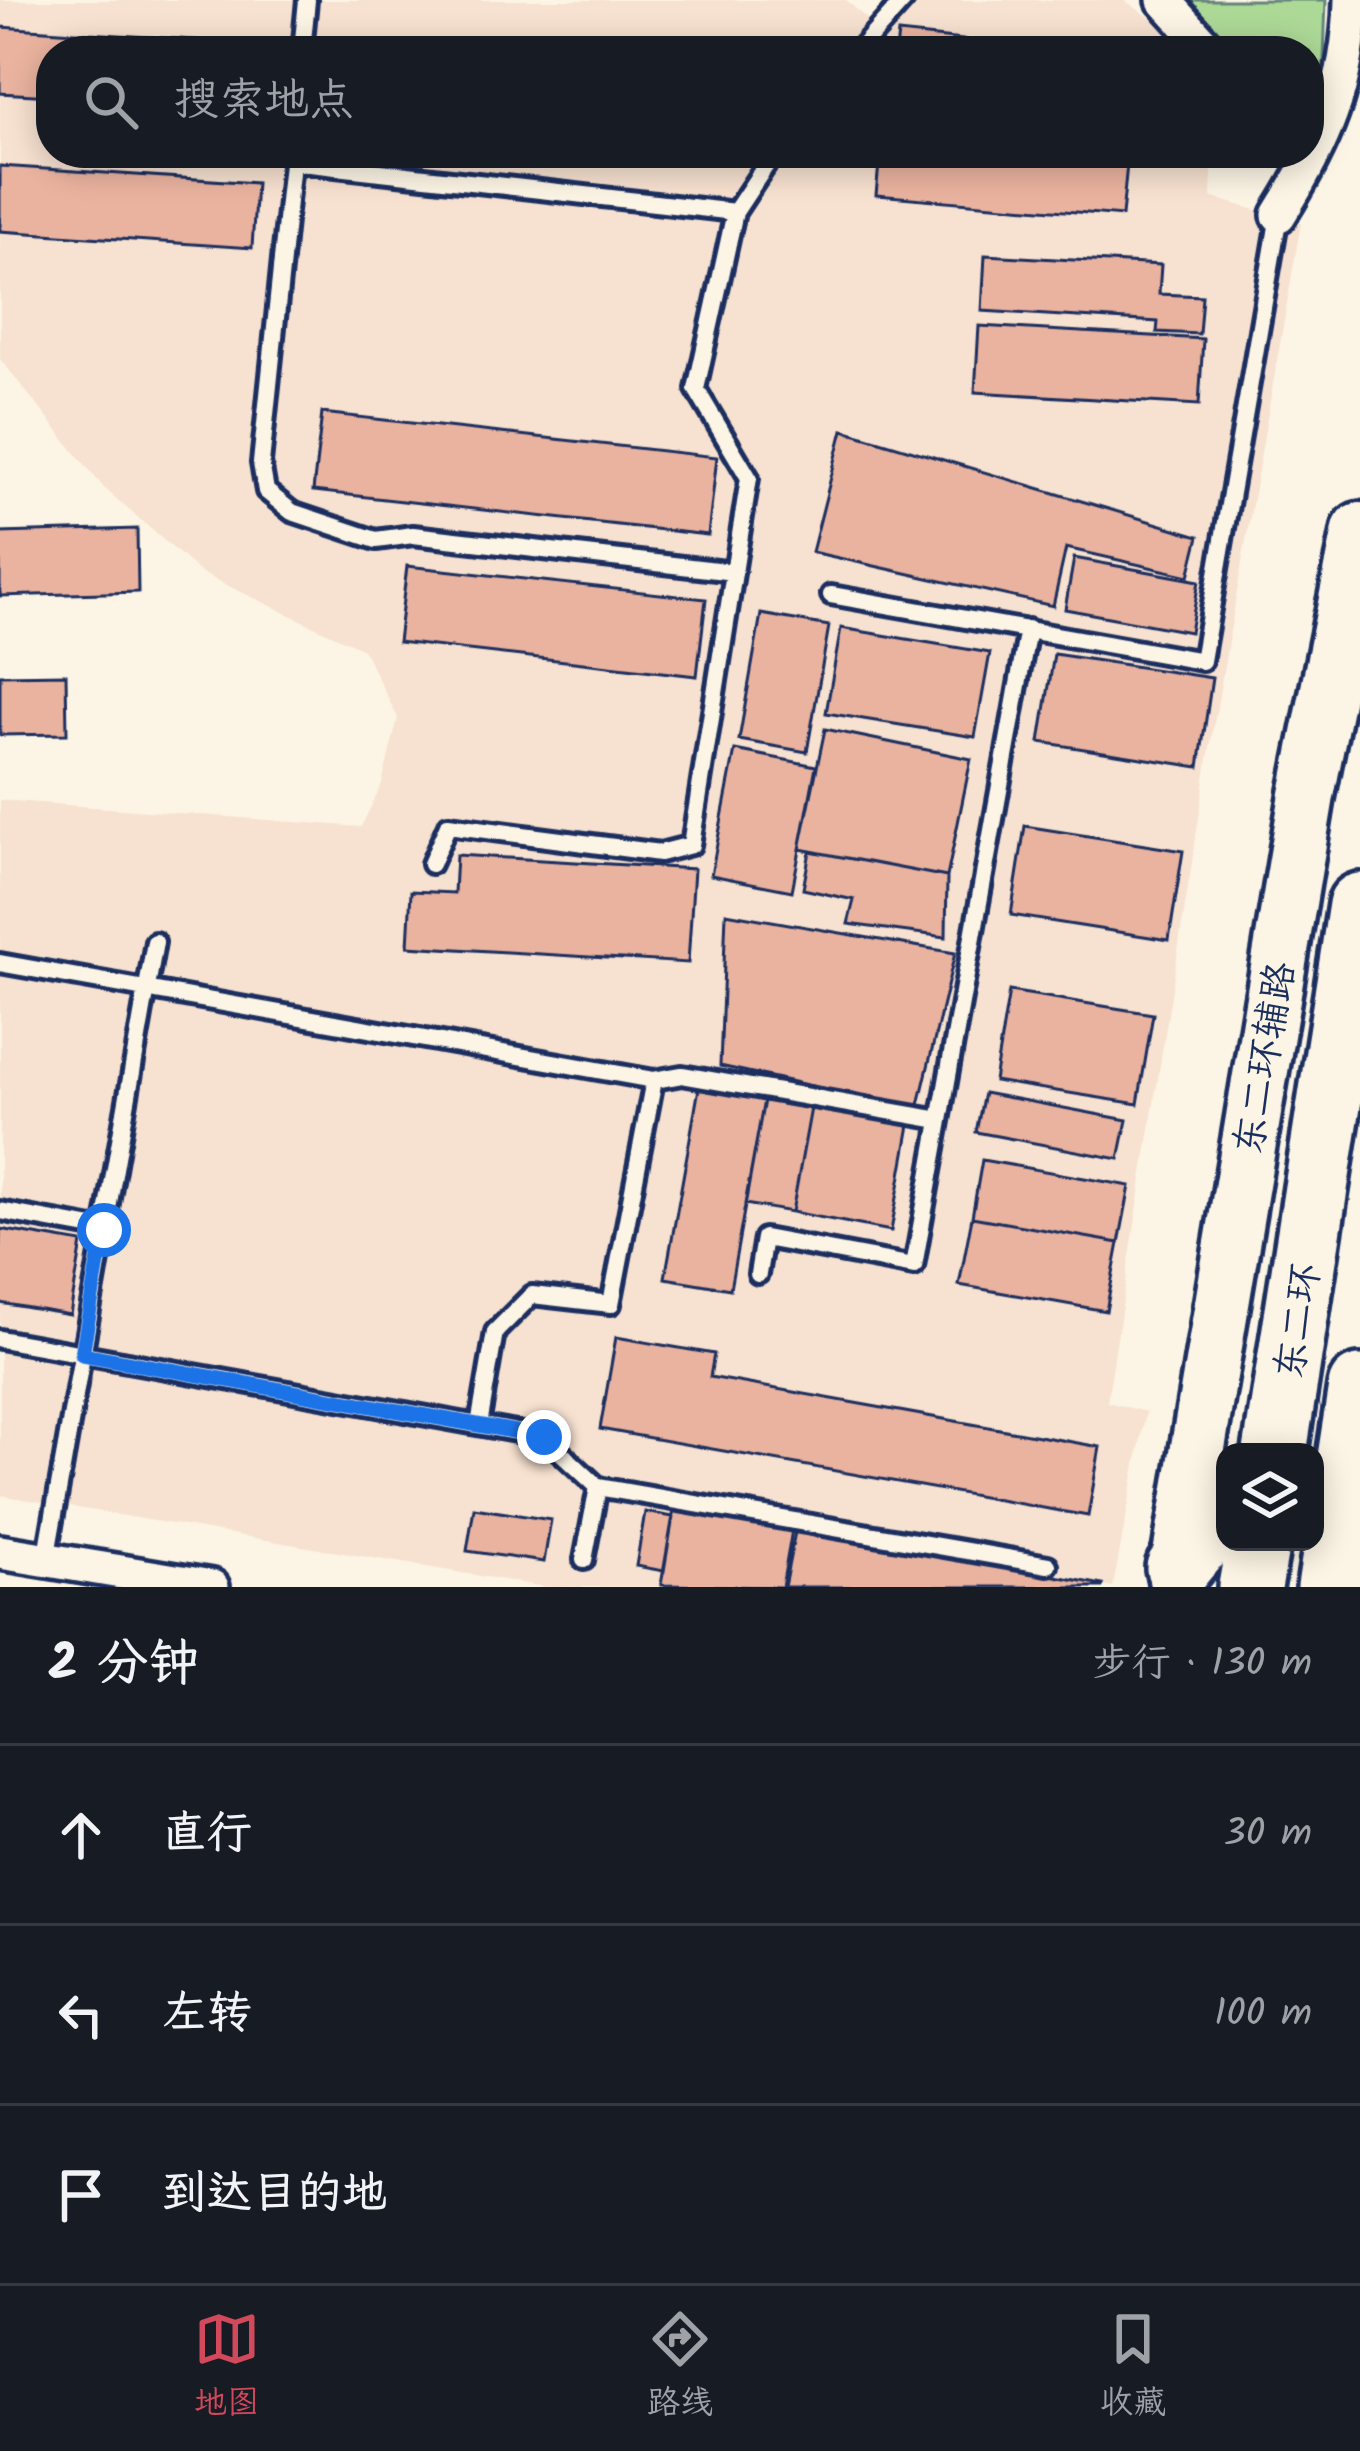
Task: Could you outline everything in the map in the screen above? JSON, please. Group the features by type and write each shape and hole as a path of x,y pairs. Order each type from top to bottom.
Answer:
{"highway":[{"name":"东二环","path":"1275,1443 1360,905"},
{"name":"东二环","path":"1340,1576 1360,1387"},
{"path":"1176,1578 1216,1523"},
{"path":"1250,1587 1256,1551"}],"main road":[{"name":"东二环辅路","path":"1176,1578 1307,795 1360,530"}],"street":[{"path":"1141,0 1193,36"},
{"path":"1164,0 1197,36"},
{"path":"1324,133 1345,71 1351,0"},
{"path":"1279,214 1298,168"},
{"path":"0,1552 46,1560 95,1578 212,1587"}],"lane":[{"path":"303,36 307,0"},
{"path":"872,36 904,0"},
{"path":"291,168 261,463 266,491 292,512 376,540 413,536 734,572"},
{"path":"374,168 735,212"},
{"path":"431,864 448,824 660,853 692,845 749,478 696,389 735,212 764,168"},
{"path":"831,595 1202,661 1279,214"},
{"path":"758,1274 764,1238 914,1266 1028,629"},
{"path":"46,1560 155,942"},
{"path":"0,963 654,1080 682,1076 940,1120"},
{"path":"479,1425 495,1332 532,1295 611,1304 654,1080"},
{"path":"0,1211 104,1230"},
{"path":"0,1339 544,1437 598,1486 1048,1565"},
{"path":"584,1560 598,1486"}],"shaded area":[{"path":"0,0 846,0 883,34 917,0 1124,0 1171,36 36,36 36,168 1212,168 1211,197 1301,223 1211,741 1107,1402 1146,1412 1113,1587 545,1587 0,1495 0,800 361,827 382,784 398,718 363,649 201,573 104,488 0,359"}],"green space":[{"path":"1184,0 1326,0 1324,58 1324,36 1216,36"}],"building":[{"path":"0,27 134,36 36,36 36,95 0,93"},
{"path":"0,166 256,183 252,248 0,231"},
{"path":"879,168 1127,168 1122,216 876,195"},
{"path":"985,255 1161,265 1159,294 1202,296 1199,334 1157,332 1158,322 982,311"},
{"path":"979,326 1203,339 1199,405 975,392"},
{"path":"322,413 717,457 708,535 313,491"},
{"path":"843,430 1199,536 1189,576 1066,548 1053,606 812,552"},
{"path":"137,529 138,592 0,596 0,533"},
{"path":"1074,558 1199,581 1190,632 1065,609"},
{"path":"407,566 706,599 697,676 398,642"},
{"path":"761,614 829,626 807,752 739,740"},
{"path":"841,628 990,653 975,737 826,713"},
{"path":"1054,654 1212,678 1199,767 1040,742"},
{"path":"66,674 67,734 0,735 0,675"},
{"path":"825,729 971,759 947,877 800,849"},
{"path":"735,750 816,766 792,891 711,875"},
{"path":"1025,826 1183,851 1169,940 1011,915"},
{"path":"810,851 947,877 946,937 848,924 854,900 803,889"},
{"path":"456,855 694,869 688,963 408,946 411,891 454,893"},
{"path":"726,913 955,953 918,1109 720,1066"},
{"path":"1009,991 1153,1014 1138,1104 994,1081"},
{"path":"699,1088 764,1100 730,1289 665,1278"},
{"path":"984,1093 1127,1120 1119,1159 976,1132"},
{"path":"764,1100 811,1108 792,1212 745,1204"},
{"path":"811,1108 910,1125 891,1231 792,1212"},
{"path":"982,1160 1130,1186 1119,1243 972,1217"},
{"path":"972,1217 1119,1243 1106,1311 959,1285"},
{"path":"0,1229 82,1243 70,1315 0,1303"},
{"path":"616,1337 714,1354 710,1377 1100,1447 1088,1516 600,1429"},
{"path":"474,1508 551,1520 544,1562 467,1551"},
{"path":"674,1510 792,1530 782,1587 661,1585"},
{"path":"645,1512 673,1517 664,1571 636,1566"},
{"path":"796,1527 1103,1585 784,1587"}],"route":[{"path":"104,1230 82,1354 544,1437"}]}
